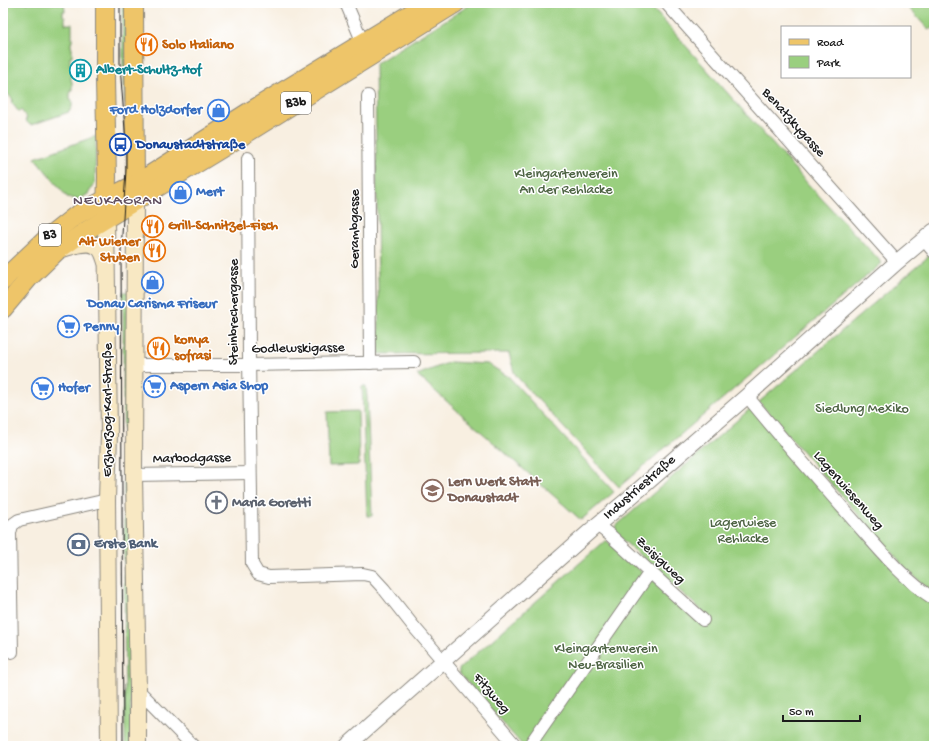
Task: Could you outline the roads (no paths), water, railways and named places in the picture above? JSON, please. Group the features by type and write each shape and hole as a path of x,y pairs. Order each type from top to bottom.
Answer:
{"main road":[{"name":"Erzherzog-Karl-Straße","path":"105,3 107,177 106,262 109,433 107,500 109,746"},
{"name":"Erzherzog-Karl-Straße","path":"134,3 134,476 138,746"},
{"name":"B3b","path":"135,193 247,113 428,3"},
{"name":"B3b","path":"106,199 135,193 247,133 456,3"},
{"name":"B3","path":"3,309 29,278 57,251 106,219 135,193"},
{"name":"B3","path":"3,281 61,226 75,216 106,199"},
{"path":"57,251 78,244 90,243 98,247 106,262"}],"street":[{"path":"346,3 363,43"},
{"name":"Benatzkygasse","path":"666,3 897,262"},
{"name":"Gerambgasse","path":"368,96 370,363"},
{"name":"Steinbrechergasse","path":"248,158 252,564 258,574 269,577 364,574 372,576 443,661"},
{"path":"929,236 934,252"},
{"name":"Industriestraße","path":"347,746 597,525 747,396 897,262 929,236"},
{"name":"Godlewskigasse","path":"135,365 249,365 414,362"},
{"name":"Lagerwiesenweg","path":"747,396 807,467 901,573 925,594 934,599"},
{"name":"Marbodgasse","path":"134,476 250,473"},
{"path":"12,652 10,533 12,525 19,520 107,500"},
{"name":"Zeisigweg","path":"597,525 610,535 703,620"},
{"path":"529,746 650,572"},
{"name":"Fitzweg","path":"443,661 516,746"},
{"path":"138,690 193,746"}],"tram line":[{"path":"120,3 120,66 126,143 126,170 121,251 123,746"}],"place":[{"name":"Solo Italiano","path":"146,45"},
{"name":"Albert-Schultz-Hof","path":"81,70"},
{"name":"Ford Holzdorfer","path":"218,110"},
{"name":"Donaustadtstraße","path":"121,145"},
{"name":"Mert","path":"181,192"},
{"name":"Grill-Schnitzel-Fisch","path":"152,226"},
{"name":"Alt Wiener Stuben","path":"155,250"},
{"name":"Donau Carisma Friseur","path":"152,282"},
{"name":"Penny","path":"69,327"},
{"name":"konya sofrasi","path":"159,348"},
{"name":"Aspern Asia Shop","path":"154,386"},
{"name":"Hofer","path":"43,388"},
{"name":"Lern Werk Statt Donaustadt","path":"433,490"},
{"name":"Maria Goretti","path":"217,503"},
{"name":"Erste Bank","path":"78,544"}],"district":[{"name":"NEUKAGRAN","path":"118,201"}],"park label":[{"name":"Kleingartenverein An der Rehlacke","path":"566,182"},
{"name":"Siedlung Mexiko","path":"862,409"},
{"name":"Lagerwiese Rehlacke","path":"743,532"},
{"name":"Kleingartenverein Neu-Brasilien","path":"606,658"}]}
